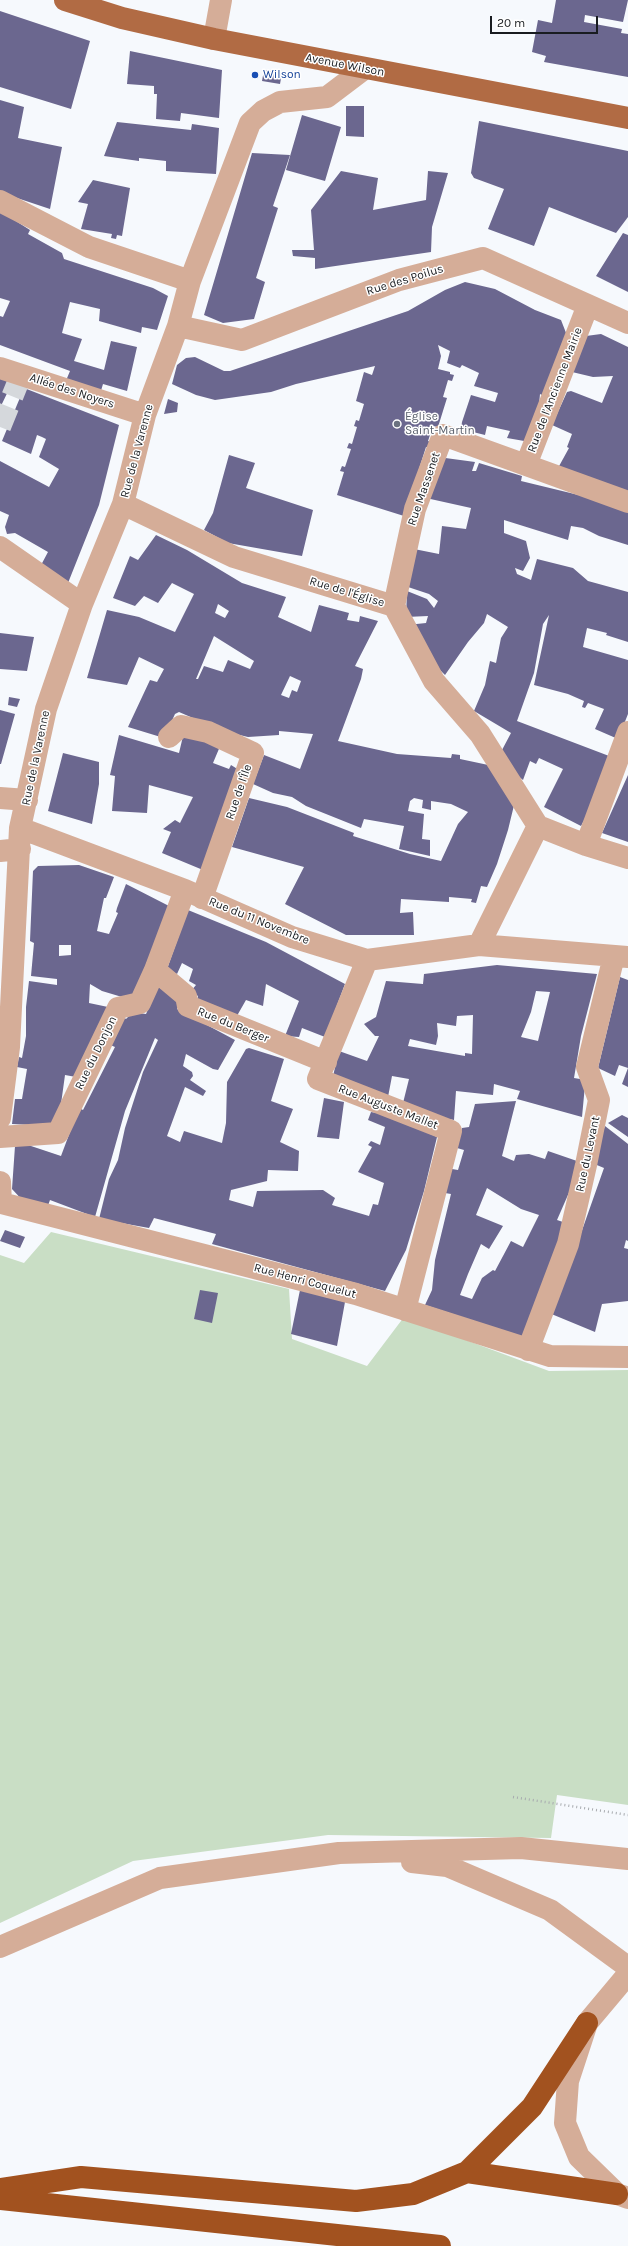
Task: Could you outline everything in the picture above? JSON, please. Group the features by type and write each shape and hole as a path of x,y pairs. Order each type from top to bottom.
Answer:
{"highway":[{"path":"0,2189 81,2177 356,2201 413,2194 468,2172 532,2107 587,2023"},
{"path":"468,2172 622,2196"},
{"path":"0,2199 440,2246"}],"main road":[{"name":"Avenue Wilson","path":"65,0 122,18 214,39 364,69 628,118"}],"street":[{"path":"214,39 221,0"},
{"name":"Rue de la Varenne","path":"0,1118 9,1047 8,915 13,843 27,800 46,709 82,604 123,504 145,415 178,326 190,280 250,123 263,111 280,102 327,98 364,69"},
{"path":"0,201 89,247 190,280"},
{"name":"Rue des Poilus","path":"178,326 242,340 399,280 483,258 628,323"},
{"name":"Rue de l'Ancienne Mairie","path":"588,305 526,465 628,502"},
{"name":"Allée des Noyers","path":"0,368 145,415"},
{"name":"Rue Massenet","path":"394,606 415,509 443,435 526,465"},
{"name":"Rue de l'Église","path":"123,504 234,557 394,606 434,681 480,734 538,826"},
{"path":"0,547 82,604"},
{"name":"Rue de l'Île","path":"169,738 181,726 208,732 253,753 193,894"},
{"path":"586,845 628,732"},
{"path":"0,798 27,800"},
{"path":"479,945 538,826 586,845 628,858"},
{"name":"Rue du 11 Novembre","path":"13,843 193,894 292,937 367,960 479,945 621,956"},
{"name":"Rue du Donjon","path":"0,1136 58,1133 118,1008 140,1003 193,894"},
{"name":"Rue du Levant","path":"528,1350 568,1244 599,1100 586,1067 621,956"},
{"name":"Rue Auguste Mallet","path":"367,960 318,1079 451,1131 405,1310"},
{"name":"Rue du Berger","path":"156,970 186,996 188,1006 326,1062"},
{"name":"Rue Henri Coquelut","path":"0,1182 1,1203 356,1294 528,1350 550,1356 628,1357"},
{"path":"0,1947 160,1878 339,1853 521,1848 628,1859"},
{"path":"339,1853 447,1866 550,1910 628,1967"},
{"path":"622,2196 579,2157 565,2123 568,2081 587,2023 628,1974"}],"path":[{"path":"513,1797 628,1815"}],"green space":[{"path":"51,1232 289,1289 292,1339 367,1366 404,1317 549,1371 628,1370 628,1805 557,1795 551,1838 328,1835 133,1861 0,1923 0,1255 24,1263"}],"building":[{"path":"556,0 628,0 623,22 585,15 584,22 622,29 621,33 628,34 628,77 544,62 546,56 532,52 538,20 552,23"},
{"path":"0,11 90,41 71,109 0,87"},
{"path":"130,51 222,70 219,118 181,113 180,121 156,119 157,94 154,94 154,86 127,84"},
{"path":"264,70 282,73 280,84 262,81"},
{"path":"0,100 24,107 18,138 62,147 50,209 5,194 0,195"},
{"path":"346,106 364,106 364,137 346,136"},
{"path":"302,115 341,127 325,181 286,170"},
{"path":"479,121 628,151 628,217 616,233 549,207 534,246 488,229 504,189 474,178 471,173"},
{"path":"117,122 191,130 192,124 219,128 216,174 166,171 166,161 139,158 139,161 104,156"},
{"path":"252,153 290,155 273,206 278,208 256,278 265,282 254,319 223,323 204,315"},
{"path":"341,171 378,178 373,210 426,200 428,171 448,173 432,227 431,252 315,269 315,258 293,256 292,250 314,250 311,210"},
{"path":"93,180 130,188 122,236 117,235 116,239 111,238 112,234 81,229 88,204 78,202"},
{"path":"0,211 30,230 28,234 62,253 64,259 153,288 168,296 157,330 142,327 141,333 99,321 100,309 70,302 62,333 82,339 74,361 104,370 111,341 137,347 127,391 103,384 100,394 65,383 70,371 0,345 0,316 3,317 10,301 0,298"},
{"path":"623,233 628,235 628,292 596,276"},
{"path":"465,282 495,289 535,310 561,320 568,338 548,398 540,394 538,416 530,442 507,438 510,431 487,426 485,435 461,429 471,395 495,402 498,393 474,386 479,373 462,365 460,368 447,363 450,351 438,345 441,356 438,369 450,372 450,374 454,375 452,381 448,380 443,397 447,398 438,427 433,426 428,441 431,442 430,448 426,447 404,516 337,495 344,472 340,471 342,466 345,467 351,449 347,448 349,443 352,444 357,427 354,426 356,420 359,421 364,404 356,401 364,372 372,375 375,366 296,384 271,392 215,400 196,395 172,384 177,365 186,358 195,357 224,371 230,371 408,311 445,290"},
{"path":"601,334 628,347 628,493 558,468 569,448 567,447 572,434 552,425 567,392 571,391 602,403 613,376 593,377 572,372 586,336"},
{"path":"0,378 12,383 0,408"},
{"path":"24,388 119,425 99,505 68,583 40,567 48,552 15,533 7,534 5,527 9,515 0,511 0,461 49,487 59,469 39,457 46,439 42,437 37,435 31,454 2,441"},
{"path":"168,399 178,403 177,412 164,414"},
{"path":"229,455 255,463 246,488 313,510 302,556 228,543 204,530 213,513"},
{"path":"438,457 475,462 472,471 476,471 479,463 522,476 521,481 591,498 628,510 628,545 599,536 583,528 571,526 568,540 504,520 504,533 526,541 530,558 523,571 515,568 517,574 531,580 537,559 573,568 588,581 628,592 628,642 606,635 607,633 587,628 583,647 628,660 628,714 618,739 595,729 604,709 588,703 585,708 582,707 584,701 568,694 534,685 549,615 543,624 534,673 517,721 617,759 581,826 544,807 563,769 539,758 536,764 530,761 523,780 518,776 502,750 511,733 474,711 485,685 490,661 496,663 501,638 508,627 487,614 484,623 468,642 445,675 426,656 407,625 426,623 428,616 406,617 407,591 427,599 434,608 438,601 429,594 408,587 414,549 439,554 442,526 466,529 471,508 426,498"},
{"path":"156,535 187,550 242,583 286,597 278,617 311,632 319,605 349,613 347,620 359,622 360,616 378,621 355,666 363,669 361,679 338,741 397,754 451,758 452,754 460,755 460,759 493,766 516,797 508,830 497,864 487,887 481,886 476,903 471,902 472,899 449,897 449,902 401,899 400,913 413,912 414,935 346,935 285,904 304,867 232,847 249,798 287,807 354,833 353,836 410,854 441,861 458,824 468,812 451,804 431,801 431,810 422,808 423,800 414,798 410,801 408,811 424,814 422,839 430,840 430,856 399,849 404,826 364,819 361,828 306,806 292,797 273,793 253,784 264,755 300,769 313,734 279,731 279,735 248,737 223,731 179,712 175,714 164,738 128,727 150,680 157,682 164,669 139,657 127,685 87,678 107,610 139,617 175,632 194,594 172,583 158,603 144,596 135,606 113,598 130,556 138,560","holes":["218,604 229,611 225,618 215,613","214,636 254,661 250,669 228,660 223,672 204,666 198,679 196,679","290,676 301,681 297,692 292,690 289,698 281,695"]},
{"path":"0,633 34,637 27,671 0,669"},
{"path":"9,697 20,699 17,707 8,705"},
{"path":"0,710 15,714 1,764 0,764"},
{"path":"184,732 221,744 213,763 229,769 231,765 239,770 203,870 162,853 171,832 163,829 175,820 180,823 193,797 149,785 147,813 112,811 115,776 110,775 119,735 179,753"},
{"path":"63,753 99,762 99,784 92,824 48,811"},
{"path":"628,775 628,842 602,833"},
{"path":"79,865 114,877 106,898 104,898 97,931 109,934 118,913 116,912 117,908 126,884 169,906 132,1000 102,991 90,984 89,1003 108,1007 76,1077 65,1075 61,1104 53,1126 12,1124 15,1099 22,1099 27,1069 17,1067 19,1057 22,1058 26,1036 26,1007 29,981 57,985 57,979 31,976 34,943 30,941 33,871 38,866","holes":["59,945 71,945 71,955 59,956"]},
{"path":"188,910 266,942 345,984 325,1037 302,1028 299,1037 285,1036 299,1001 266,984 263,1006 246,1000 234,1021 197,1002 198,996 191,991 196,985 189,981 193,969 182,963 177,974 167,969"},
{"path":"497,965 597,974 581,1036 574,1078 580,1079 585,1085 582,1117 517,1099 520,1091 494,1084 493,1095 456,1091 454,1120 426,1115 403,1103 409,1079 392,1076 388,1097 333,1076 339,1051 367,1061 379,1036 375,1036 364,1024 376,1017 386,981 423,984 424,974","holes":["536,991 550,992 538,1041 521,1037 531,1012","473,1015 472,1054 465,1053 465,1056 408,1046 410,1039 436,1045 438,1036 437,1023 456,1026 457,1016"]},
{"path":"620,977 628,980 628,1068 619,1065 615,1076 598,1068"},
{"path":"158,987 182,999 177,1009 235,1040 218,1070 213,1069 186,1054 183,1066 192,1072 193,1076 190,1080 206,1091 203,1096 185,1087 167,1136 180,1142 184,1131 222,1143 226,1123 227,1082 246,1049 249,1048 284,1059 271,1101 293,1109 280,1142 299,1151 298,1171 268,1170 267,1181 231,1190 229,1200 253,1207 257,1191 323,1190 335,1198 332,1205 369,1216 373,1204 378,1205 384,1183 358,1172 372,1147 368,1145 371,1141 380,1145 385,1127 368,1120 371,1112 388,1115 437,1137 424,1191 406,1250 385,1291 212,1244 216,1234 154,1218 149,1228 99,1219 109,1179 118,1160 125,1128 143,1072 158,1040 155,1038 125,1111 95,1217 50,1200 46,1211 25,1203 12,1189 15,1146 31,1146 61,1156 79,1108 83,1110 115,1047 108,1044 122,1016 126,1019 130,1015 139,1013 146,1014"},
{"path":"628,1068 628,1087 622,1084"},
{"path":"324,1098 344,1102 339,1139 317,1137"},
{"path":"516,1101 502,1156 514,1161 516,1155 529,1154 545,1159 548,1151 577,1161 571,1188 557,1220 566,1223 522,1337 425,1305 432,1290 435,1260 451,1194 445,1193 452,1169 458,1170 464,1150 457,1148 462,1128 469,1127 475,1104","holes":["487,1188 521,1209 539,1215 523,1247 511,1241 495,1271 493,1270 482,1278 472,1299 460,1295 481,1244 489,1249 503,1226 476,1215"]},
{"path":"622,1115 628,1118 628,1137 608,1123"},
{"path":"605,1126 628,1144 628,1241 626,1240 624,1248 628,1249 628,1301 602,1304 595,1332 549,1313 580,1236 604,1168 592,1163"},
{"path":"5,1230 25,1237 20,1248 0,1241"},
{"path":"200,1290 218,1293 212,1323 194,1319"},
{"path":"300,1290 345,1302 337,1346 291,1334"}],"tunnel":[{"path":"0,427 21,375"}],"place":[{"name":"Wilson","path":"255,75"},
{"name":"Église Saint-Martin","path":"397,424"}]}
